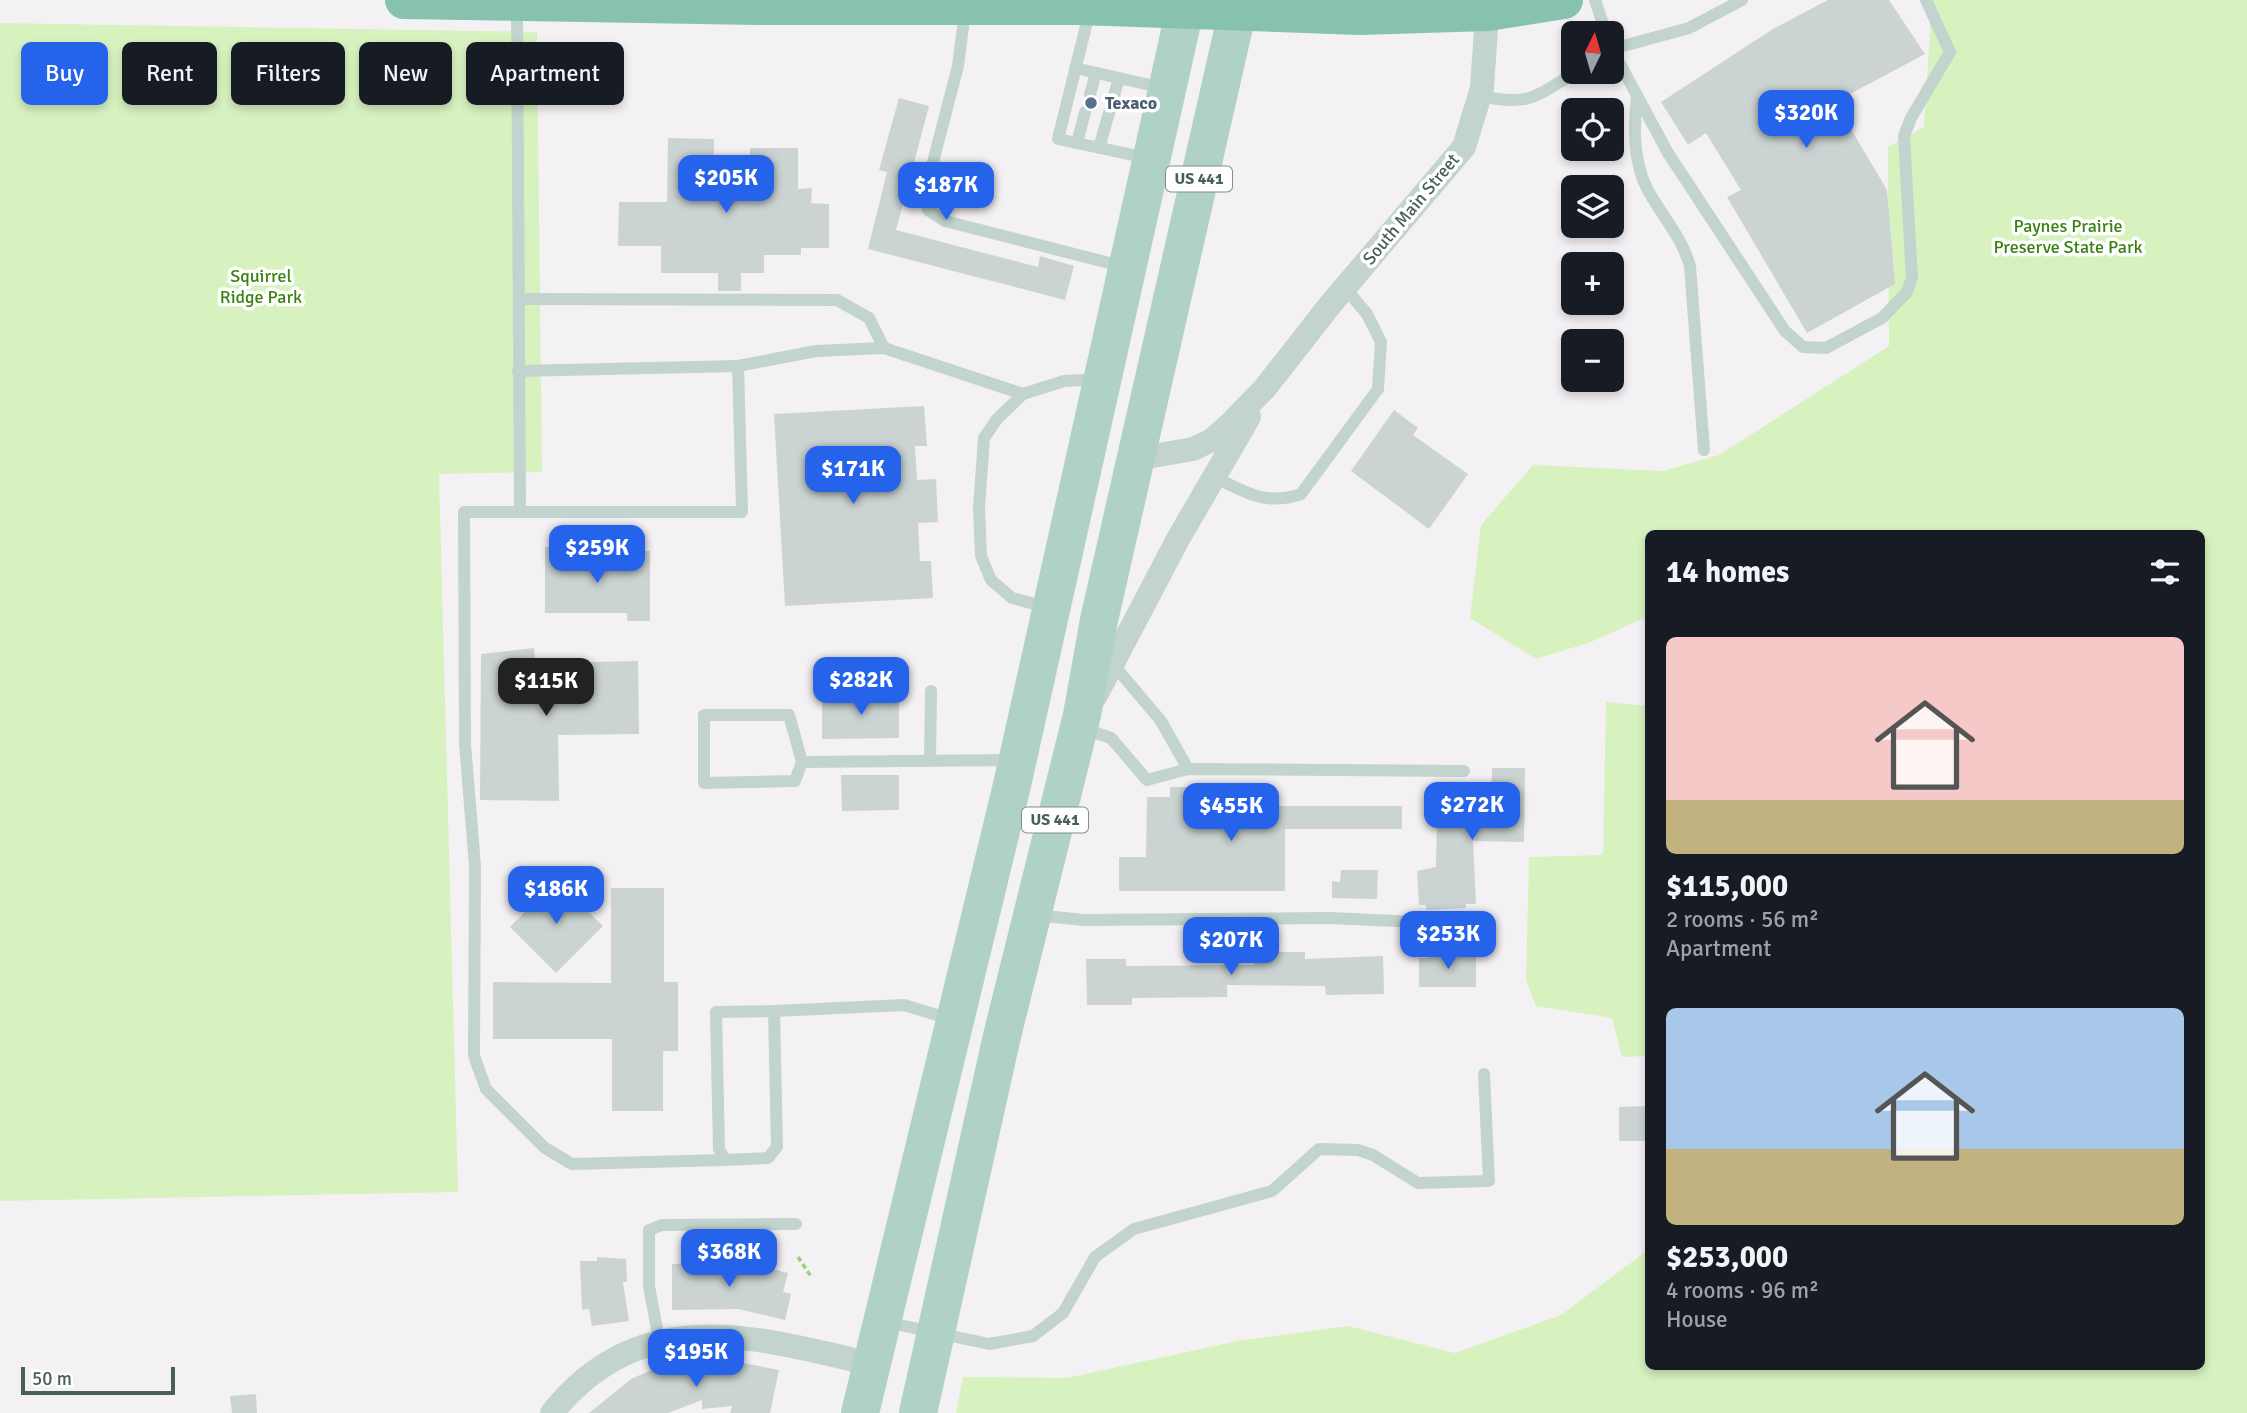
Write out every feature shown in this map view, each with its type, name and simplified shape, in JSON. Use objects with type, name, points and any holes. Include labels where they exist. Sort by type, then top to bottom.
[{"type":"highway","points":[[404,0],[758,6],[1186,5],[1238,6],[1360,16],[1564,0]]},
{"type":"main road","name":"US 441","points":[[860,1413],[957,1022],[1018,760],[1186,5]]},
{"type":"main road","name":"US 441","points":[[918,1413],[1002,1035],[1080,721],[1099,620],[1238,6]]},
{"type":"main road","points":[[1066,545],[1092,500],[1111,478],[1136,459]]},
{"type":"main road","points":[[1052,609],[1099,620]]},
{"type":"main road","points":[[957,1022],[1002,1035]]},
{"type":"main road","points":[[871,1364],[927,1377]]},
{"type":"street","name":"South Main Street","points":[[1136,459],[1193,449],[1212,440],[1265,388],[1464,147],[1479,96],[1488,6]]},
{"type":"street","name":"South Main Street","points":[[1080,721],[1098,693],[1265,388]]},
{"type":"street","points":[[552,1413],[589,1375],[631,1350],[659,1340],[694,1336],[777,1343],[871,1364]]},
{"type":"lane","points":[[1595,0],[1602,21]]},
{"type":"lane","points":[[1742,0],[1689,28],[1612,50],[1668,153],[1785,331],[1803,346],[1826,348],[1882,318],[1907,292],[1910,285],[1904,136],[1911,118],[1950,52],[1926,0]]},
{"type":"lane","points":[[517,1],[517,371],[520,512]]},
{"type":"lane","points":[[965,4],[958,66],[926,189],[928,210],[945,221],[1128,267]]},
{"type":"lane","points":[[1091,7],[1058,139],[1152,159]]},
{"type":"lane","points":[[1075,68],[1167,89]]},
{"type":"lane","points":[[1090,94],[1096,73]]},
{"type":"lane","points":[[1100,148],[1119,78]]},
{"type":"lane","points":[[1479,96],[1513,102],[1530,100],[1561,81]]},
{"type":"lane","points":[[1637,97],[1634,121],[1639,167],[1648,191],[1686,251],[1689,266],[1704,450]]},
{"type":"lane","points":[[1077,143],[1085,112]]},
{"type":"lane","points":[[1214,477],[1257,498],[1282,500],[1301,494],[1378,389],[1381,342],[1367,314],[1345,288]]},
{"type":"lane","points":[[519,299],[837,300],[869,318],[884,348]]},
{"type":"lane","points":[[517,371],[738,366],[816,351],[884,348],[1023,394]]},
{"type":"lane","points":[[738,366],[742,512],[464,513],[466,744],[475,866],[474,1056],[486,1089],[545,1147],[572,1164],[768,1158],[777,1147],[774,1011]]},
{"type":"lane","points":[[1052,609],[1012,598],[991,580],[981,556],[979,508],[984,438],[997,419],[1023,394],[1064,381],[1103,379]]},
{"type":"lane","points":[[1113,663],[1161,721],[1188,769]]},
{"type":"lane","points":[[930,760],[931,691]]},
{"type":"lane","points":[[704,715],[789,715],[802,762],[795,781],[704,783],[704,715]]},
{"type":"lane","points":[[1080,721],[1111,738],[1147,780],[1188,769],[1464,771]]},
{"type":"lane","points":[[802,762],[1018,760]]},
{"type":"lane","points":[[1031,915],[1084,920],[1331,918],[1484,925]]},
{"type":"lane","points":[[725,1160],[719,1149],[716,1012],[904,1005],[957,1022]]},
{"type":"lane","points":[[882,1321],[989,1344],[1033,1336],[1063,1313],[1095,1257],[1134,1229],[1272,1191],[1319,1149],[1358,1150],[1373,1155],[1418,1183],[1489,1181],[1484,1074]]},
{"type":"lane","points":[[659,1340],[649,1286],[649,1230],[662,1225],[796,1224]]},
{"type":"path","points":[[798,1257],[812,1278]]},
{"type":"green space","name":"Paynes Prairie Preserve State Park","points":[[1932,0],[2247,0],[2247,1413],[956,1413],[963,1377],[1067,1378],[1237,1341],[1348,1326],[1455,1353],[1561,1315],[1645,1252],[1645,1370],[2205,1370],[2205,530],[1645,530],[1645,620],[1591,642],[1536,659],[1470,618],[1481,525],[1533,465],[1663,471],[1719,455],[1889,346],[1888,147],[1924,127]]},
{"type":"green space","name":"Squirrel Ridge Park","points":[[0,23],[537,32],[537,42],[466,42],[466,105],[538,105],[542,472],[439,474],[458,1192],[0,1201]]},
{"type":"green space","points":[[1606,702],[1645,706],[1645,1056],[1622,1057],[1612,1018],[1536,1006],[1526,980],[1529,857],[1603,855]]},
{"type":"building","points":[[1828,0],[1889,0],[1925,54],[1835,102],[1887,190],[1895,284],[1807,333],[1727,197],[1741,190],[1706,133],[1688,145],[1661,102],[1773,29]]},
{"type":"building","points":[[899,98],[929,106],[896,230],[1038,267],[1040,256],[1074,266],[1065,300],[868,249],[887,172],[879,170]]},
{"type":"building","points":[[668,138],[714,139],[713,199],[749,199],[750,148],[798,148],[798,189],[812,188],[811,203],[829,204],[829,248],[801,248],[801,255],[764,255],[764,273],[741,273],[741,291],[718,291],[718,273],[661,273],[661,246],[618,246],[619,202],[667,202]]},
{"type":"building","points":[[924,406],[927,446],[915,446],[917,480],[936,479],[938,522],[918,523],[920,561],[931,561],[933,598],[785,606],[774,414]]},
{"type":"building","points":[[1394,410],[1418,428],[1413,435],[1468,474],[1429,529],[1351,471]]},
{"type":"building","points":[[545,547],[574,547],[574,559],[591,559],[591,567],[626,567],[626,551],[650,551],[650,621],[627,621],[627,613],[545,613]]},
{"type":"building","points":[[534,648],[535,663],[638,661],[639,734],[558,735],[559,801],[480,800],[481,654]]},
{"type":"building","points":[[861,690],[886,690],[886,696],[899,696],[899,738],[822,739],[822,698],[861,697]]},
{"type":"building","points":[[1492,768],[1525,768],[1524,842],[1473,841],[1476,904],[1466,904],[1466,908],[1426,910],[1426,905],[1419,905],[1417,871],[1436,867],[1437,809],[1491,810]]},
{"type":"building","points":[[841,775],[899,775],[899,810],[842,811]]},
{"type":"building","points":[[1170,787],[1194,787],[1194,806],[1402,806],[1402,829],[1285,829],[1285,891],[1119,891],[1119,857],[1146,857],[1147,797],[1170,797]]},
{"type":"building","points":[[1341,870],[1378,870],[1377,899],[1332,898],[1332,881],[1340,882]]},
{"type":"building","points":[[556,880],[603,926],[556,973],[510,927]]},
{"type":"building","points":[[611,888],[664,888],[664,982],[678,982],[678,1051],[663,1051],[663,1111],[612,1111],[612,1039],[493,1039],[493,982],[611,983]]},
{"type":"building","points":[[1254,952],[1305,952],[1305,959],[1383,956],[1384,994],[1326,995],[1325,986],[1227,985],[1227,997],[1132,998],[1132,1005],[1087,1005],[1086,959],[1126,959],[1126,966],[1254,965]]},
{"type":"building","points":[[1468,953],[1467,957],[1476,957],[1476,987],[1419,987],[1419,958],[1428,958],[1428,954]]},
{"type":"building","points":[[1645,1106],[1645,1141],[1619,1141],[1619,1107]]},
{"type":"building","points":[[597,1257],[626,1259],[627,1282],[623,1282],[629,1321],[592,1326],[589,1309],[582,1310],[580,1261],[597,1261]]},
{"type":"building","points":[[727,1262],[726,1272],[755,1273],[757,1265],[788,1273],[783,1292],[791,1294],[785,1320],[738,1309],[672,1310],[672,1264]]},
{"type":"building","points":[[728,1360],[779,1370],[770,1413],[730,1413],[732,1406],[702,1409],[702,1400],[668,1413],[589,1413],[631,1379],[663,1365]]},
{"type":"building","points":[[256,1394],[257,1413],[232,1413],[230,1396]]},
{"type":"place","name":"Texaco","points":[[1091,103]]}]
